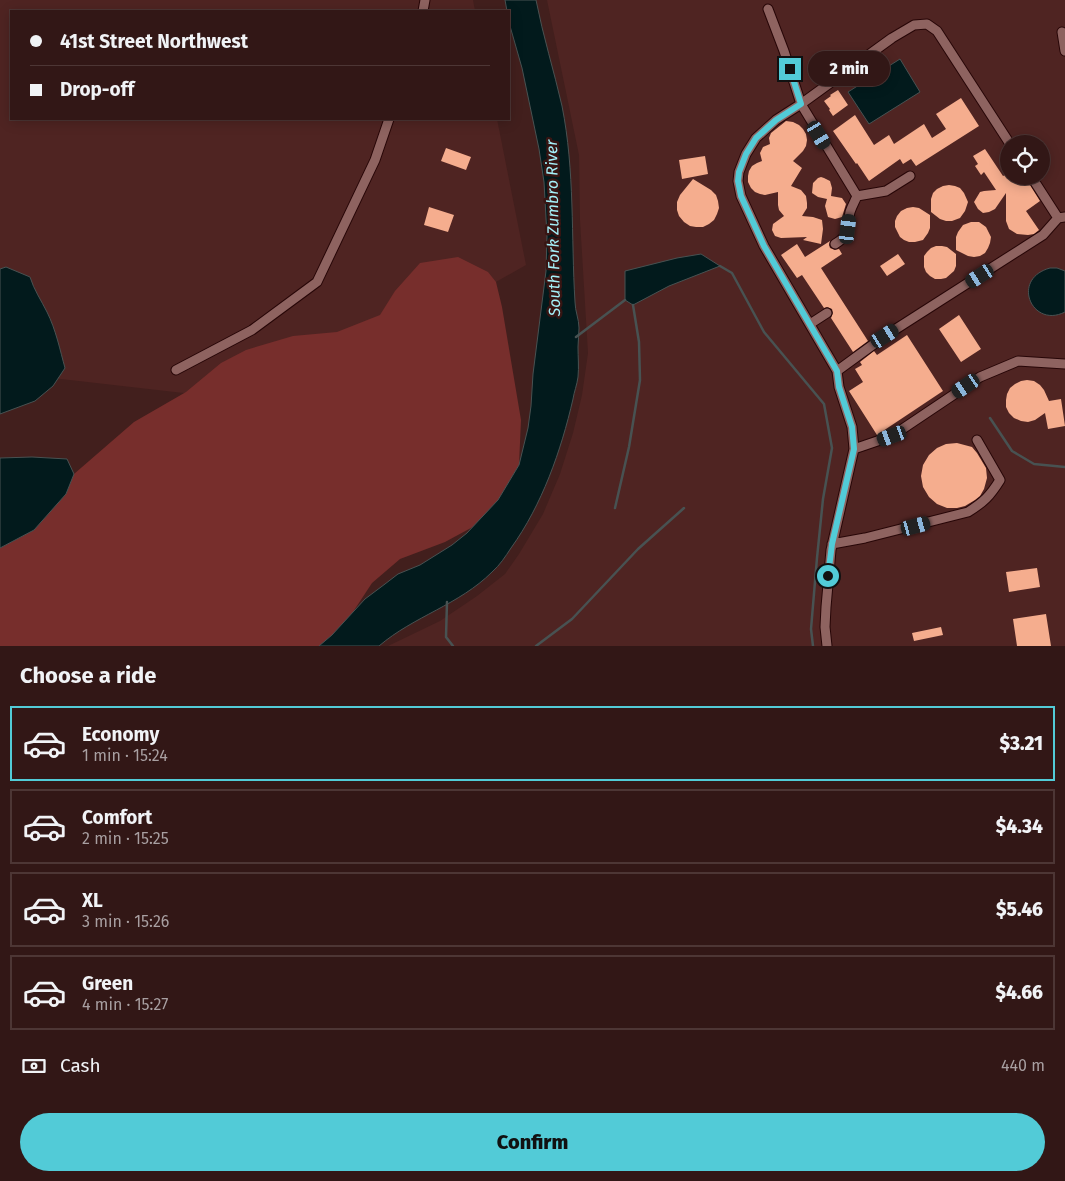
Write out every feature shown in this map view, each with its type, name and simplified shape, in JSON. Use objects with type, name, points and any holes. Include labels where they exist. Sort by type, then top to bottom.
[{"type":"lane","points":[[768,9],[801,104],[857,196]]},
{"type":"lane","points":[[827,646],[825,627],[832,544],[854,449],[852,427],[839,387],[837,371],[764,246],[741,196],[738,181],[739,172],[746,154],[756,138],[776,120],[892,38],[914,25],[927,24],[937,31],[1004,135]]},
{"type":"lane","points":[[1062,32],[1065,51]]},
{"type":"lane","points":[[176,370],[252,330],[317,282],[375,160],[389,120]]},
{"type":"lane","points":[[857,196],[886,191],[910,176]]},
{"type":"lane","points":[[837,371],[885,336],[1043,236],[1062,217],[1038,185]]},
{"type":"lane","points":[[835,244],[844,240],[848,229],[850,213],[857,196]]},
{"type":"lane","points":[[810,324],[827,313]]},
{"type":"lane","points":[[854,449],[892,436],[980,376],[1018,361],[1065,364]]},
{"type":"lane","points":[[832,544],[865,538],[968,512],[977,506],[990,495],[1000,480],[977,440]]},
{"type":"shaded area","points":[[0,0],[473,0],[475,10],[10,10],[10,120],[497,120],[526,265],[462,301],[236,399],[0,372]]},
{"type":"shaded area","points":[[547,0],[1065,0],[1065,646],[388,646],[440,621],[505,574],[543,514],[560,474],[573,433],[582,395],[588,353],[580,220],[579,155]]},
{"type":"shaded area","points":[[458,257],[488,272],[496,282],[521,420],[519,465],[493,516],[445,542],[400,559],[372,583],[351,615],[324,646],[0,646],[0,548],[34,530],[66,494],[74,474],[134,422],[186,392],[221,363],[246,350],[293,336],[337,332],[380,315],[395,291],[420,263]]},
{"type":"water","name":"South Fork Zumbro River","points":[[505,0],[536,0],[566,130],[571,179],[575,305],[579,328],[578,377],[563,438],[549,477],[532,514],[500,564],[479,583],[451,602],[407,626],[379,646],[319,646],[332,635],[365,599],[398,574],[420,565],[467,533],[498,500],[519,465],[531,406],[533,374],[546,271],[547,236],[544,182],[539,149],[522,68],[510,26],[510,10],[507,10]]},
{"type":"water","points":[[900,59],[920,92],[869,124],[848,92]]},
{"type":"water","points":[[701,254],[720,266],[669,286],[633,305],[625,300],[625,271]]},
{"type":"water","points":[[6,267],[30,277],[53,326],[65,368],[53,386],[35,401],[0,414],[0,269]]},
{"type":"water","points":[[1050,268],[1065,271],[1065,312],[1053,315],[1043,314],[1035,308],[1030,300],[1028,291],[1031,282],[1038,274]]},
{"type":"water","points":[[0,458],[67,459],[74,474],[66,494],[34,530],[0,548]]},
{"type":"building","points":[[838,90],[848,105],[833,116],[824,101]]},
{"type":"building","points":[[961,98],[979,126],[916,166],[911,159],[903,164],[900,159],[869,181],[833,131],[855,115],[874,145],[889,135],[894,144],[924,124],[932,138],[946,129],[936,114]]},
{"type":"building","points":[[786,121],[799,125],[806,134],[806,146],[793,161],[802,168],[791,186],[801,190],[806,196],[807,208],[802,216],[822,220],[821,244],[803,240],[807,237],[781,238],[775,236],[772,230],[773,224],[784,216],[779,210],[778,192],[765,195],[760,194],[751,188],[748,182],[749,171],[752,166],[762,161],[760,153],[763,147],[770,144],[769,138],[771,133]]},
{"type":"building","points":[[446,148],[471,157],[466,170],[441,161]]},
{"type":"building","points":[[985,149],[1000,172],[1000,185],[1030,185],[1040,201],[1026,211],[1039,230],[1034,234],[1028,235],[1017,234],[1009,229],[1006,221],[1006,193],[995,209],[983,213],[978,209],[974,202],[980,192],[996,190],[984,172],[981,175],[975,166],[978,164],[973,156]]},
{"type":"building","points":[[705,156],[708,174],[682,179],[679,160]]},
{"type":"building","points":[[821,177],[830,181],[832,188],[831,196],[842,198],[846,204],[842,217],[835,219],[828,217],[825,206],[827,199],[812,193],[813,183]]},
{"type":"building","points":[[693,179],[711,190],[716,195],[718,201],[719,208],[714,220],[703,227],[690,226],[679,216],[677,210],[677,202],[680,195]]},
{"type":"building","points":[[949,185],[960,188],[968,202],[960,218],[946,221],[931,212],[931,199],[937,189]]},
{"type":"building","points":[[429,207],[454,215],[448,232],[424,225]]},
{"type":"building","points":[[913,207],[919,208],[930,215],[930,228],[923,240],[909,242],[900,237],[895,227],[895,221],[901,211]]},
{"type":"building","points":[[979,222],[986,227],[991,237],[988,248],[980,256],[968,256],[956,250],[958,232],[963,225]]},
{"type":"building","points":[[830,241],[830,248],[839,249],[842,254],[821,268],[868,341],[853,352],[831,318],[832,309],[824,308],[802,275],[797,278],[781,255],[797,244],[805,257]]},
{"type":"building","points":[[936,246],[947,247],[956,254],[954,271],[946,278],[935,279],[926,272],[924,267],[924,256],[931,248]]},
{"type":"building","points":[[898,254],[905,264],[887,276],[880,266]]},
{"type":"building","points":[[959,315],[981,349],[961,362],[939,329]]},
{"type":"building","points":[[907,335],[943,391],[877,435],[849,391],[863,382],[855,369],[862,365],[860,362],[874,351],[877,355]]},
{"type":"building","points":[[1021,381],[1034,381],[1040,385],[1049,401],[1061,399],[1065,426],[1048,429],[1045,413],[1035,420],[1028,422],[1014,418],[1009,413],[1006,407],[1006,400],[1010,388]]},
{"type":"building","points":[[957,443],[972,447],[986,468],[987,478],[984,489],[975,500],[965,506],[947,508],[937,504],[929,497],[923,487],[921,476],[923,465],[929,455],[937,448],[946,444]]},
{"type":"building","points":[[1037,568],[1040,587],[1009,592],[1006,572]]},
{"type":"building","points":[[1046,614],[1051,646],[1017,646],[1013,619]]},
{"type":"building","points":[[941,627],[943,635],[914,641],[912,633]]},
{"type":"waterway","points":[[720,266],[732,273],[764,332],[824,404],[832,448],[823,499],[817,558],[811,629],[813,646]]},
{"type":"waterway","points":[[576,337],[625,300]]},
{"type":"waterway","points":[[615,508],[629,447],[640,380],[639,342],[633,305]]},
{"type":"waterway","points":[[990,418],[1012,451],[1034,464],[1065,467]]},
{"type":"waterway","points":[[536,646],[572,619],[638,549],[684,508]]},
{"type":"waterway","points":[[447,602],[446,637],[453,646]]},
{"type":"route","points":[[790,69],[801,104],[776,120],[756,138],[746,154],[739,172],[738,181],[741,196],[764,246],[837,371],[839,387],[852,427],[854,449],[832,544],[828,576]]}]
